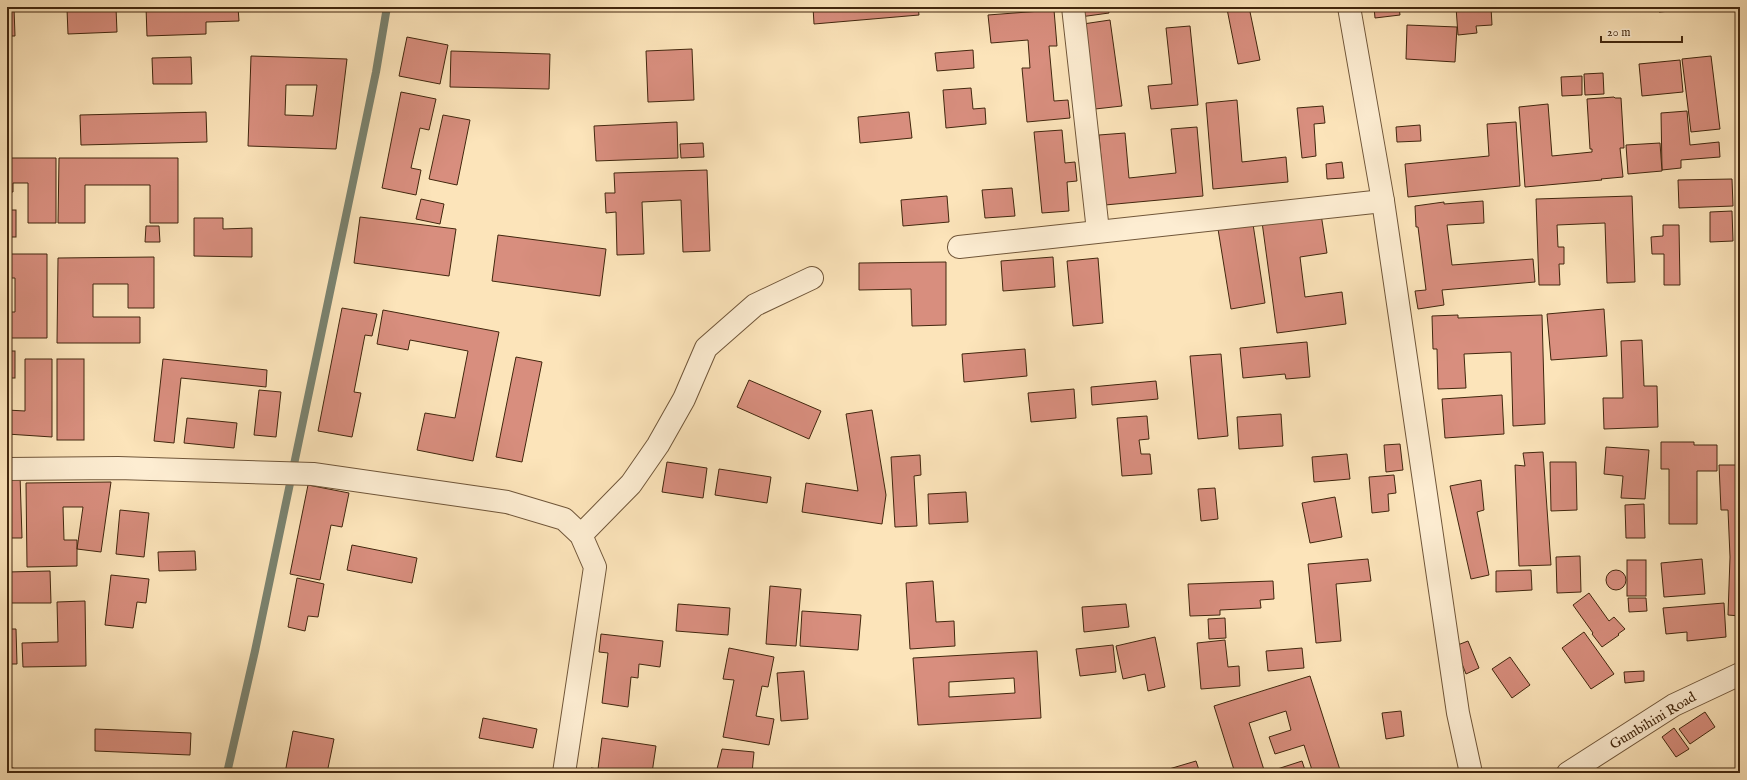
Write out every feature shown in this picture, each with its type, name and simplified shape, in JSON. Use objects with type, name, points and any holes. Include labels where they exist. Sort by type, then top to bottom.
[{"type":"street","points":[[1072,7],[1098,231]]},
{"type":"street","points":[[1349,7],[1384,201],[1458,713],[1472,773]]},
{"type":"street","points":[[959,247],[1384,201]]},
{"type":"street","points":[[581,535],[631,484],[658,445],[684,399],[706,348],[755,305],[812,278]]},
{"type":"street","points":[[7,469],[118,468],[313,474],[507,502],[564,519],[581,535],[595,567],[564,773]]},
{"type":"street","name":"Gumbihini Road","points":[[1568,773],[1674,705],[1740,674]]},
{"type":"building","points":[[146,7],[179,7],[179,10],[202,10],[202,7],[238,7],[239,21],[206,22],[206,34],[147,36]]},
{"type":"building","points":[[256,7],[283,7],[283,10],[256,10]]},
{"type":"building","points":[[758,7],[792,7],[792,8],[758,10]]},
{"type":"building","points":[[813,7],[918,7],[919,15],[814,24]]},
{"type":"building","points":[[964,7],[993,7],[965,10]]},
{"type":"building","points":[[1079,7],[1108,7],[1109,13],[1080,17]]},
{"type":"building","points":[[1249,7],[1260,60],[1238,64],[1227,9]]},
{"type":"building","points":[[1374,7],[1399,7],[1400,15],[1375,18]]},
{"type":"building","points":[[1456,7],[1491,7],[1492,25],[1476,26],[1477,33],[1458,35]]},
{"type":"building","points":[[1658,7],[1693,7],[1693,9],[1659,12]]},
{"type":"building","points":[[7,8],[14,8],[15,36],[7,36]]},
{"type":"building","points":[[116,8],[117,32],[68,34],[67,9]]},
{"type":"building","points":[[1054,10],[1057,46],[1049,46],[1054,101],[1068,100],[1070,118],[1027,122],[1022,68],[1030,68],[1028,40],[991,43],[988,15]]},
{"type":"building","points":[[1110,20],[1122,106],[1095,109],[1083,24]]},
{"type":"building","points":[[1407,25],[1457,27],[1455,62],[1406,59]]},
{"type":"building","points":[[1190,26],[1198,105],[1151,109],[1148,86],[1172,84],[1166,28]]},
{"type":"building","points":[[407,37],[448,45],[440,84],[399,76]]},
{"type":"building","points":[[692,49],[694,100],[648,102],[646,51]]},
{"type":"building","points":[[973,50],[974,68],[937,71],[935,53]]},
{"type":"building","points":[[451,51],[550,54],[549,89],[450,87]]},
{"type":"building","points":[[251,56],[347,59],[336,149],[248,146]],"holes":[[[286,85],[317,85],[313,116],[285,115]]]},
{"type":"building","points":[[1711,56],[1720,129],[1691,132],[1682,59]]},
{"type":"building","points":[[191,57],[192,84],[153,84],[152,58]]},
{"type":"building","points":[[1680,60],[1683,92],[1642,96],[1639,64]]},
{"type":"building","points":[[1603,73],[1604,94],[1585,95],[1584,74]]},
{"type":"building","points":[[1582,76],[1582,95],[1562,96],[1561,77]]},
{"type":"building","points":[[971,88],[973,109],[985,108],[986,124],[946,128],[943,90]]},
{"type":"building","points":[[401,92],[436,99],[429,130],[420,128],[411,168],[421,170],[416,195],[382,188]]},
{"type":"building","points":[[1614,97],[1621,98],[1624,148],[1620,148],[1623,177],[1525,187],[1519,107],[1548,104],[1552,156],[1592,152],[1592,149],[1590,149],[1587,99]]},
{"type":"building","points":[[1237,100],[1242,162],[1286,157],[1288,182],[1213,189],[1206,103]]},
{"type":"building","points":[[1323,106],[1325,123],[1314,124],[1316,156],[1302,158],[1297,108]]},
{"type":"building","points":[[1687,111],[1690,145],[1719,142],[1720,157],[1681,160],[1681,168],[1662,170],[1661,113]]},
{"type":"building","points":[[206,112],[207,142],[81,145],[80,115]]},
{"type":"building","points":[[909,112],[912,138],[860,143],[858,117]]},
{"type":"building","points":[[443,115],[470,120],[457,185],[429,179]]},
{"type":"building","points":[[677,122],[678,158],[596,161],[594,126]]},
{"type":"building","points":[[1516,122],[1520,186],[1408,197],[1405,164],[1489,156],[1487,124]]},
{"type":"building","points":[[1420,125],[1421,141],[1397,142],[1396,127]]},
{"type":"building","points":[[1197,127],[1203,196],[1105,205],[1099,135],[1125,133],[1129,178],[1176,173],[1171,129]]},
{"type":"building","points":[[1062,130],[1065,163],[1075,162],[1077,181],[1067,182],[1069,211],[1042,213],[1034,132]]},
{"type":"building","points":[[703,143],[704,157],[681,158],[680,144]]},
{"type":"building","points":[[1660,143],[1662,171],[1628,174],[1626,145]]},
{"type":"building","points":[[7,158],[56,158],[56,223],[28,223],[28,183],[13,183],[13,192],[7,192]]},
{"type":"building","points":[[59,158],[178,158],[178,223],[150,223],[150,185],[85,185],[85,223],[58,223]]},
{"type":"building","points":[[1342,162],[1344,178],[1327,179],[1326,164]]},
{"type":"building","points":[[707,170],[710,251],[683,252],[681,200],[642,202],[644,254],[617,255],[616,212],[606,213],[605,193],[615,193],[614,173]]},
{"type":"building","points":[[1732,179],[1733,206],[1679,208],[1678,180]]},
{"type":"building","points":[[1012,188],[1015,216],[985,218],[982,190]]},
{"type":"building","points":[[947,196],[949,222],[903,226],[901,200]]},
{"type":"building","points":[[1632,196],[1635,282],[1607,283],[1605,223],[1557,225],[1558,247],[1564,247],[1564,264],[1559,264],[1560,285],[1539,285],[1536,199]]},
{"type":"building","points":[[421,199],[444,204],[440,224],[416,219]]},
{"type":"building","points":[[1483,201],[1484,223],[1447,225],[1452,265],[1533,259],[1535,282],[1442,290],[1444,305],[1418,309],[1415,291],[1426,290],[1418,227],[1416,227],[1415,206],[1444,202],[1444,204]]},
{"type":"building","points":[[7,210],[16,210],[16,237],[7,237]]},
{"type":"building","points":[[1732,211],[1733,241],[1710,242],[1710,212]]},
{"type":"building","points":[[1321,214],[1327,253],[1300,257],[1305,297],[1342,292],[1346,324],[1277,333],[1262,222]]},
{"type":"building","points":[[360,217],[456,229],[449,276],[354,263]]},
{"type":"building","points":[[194,218],[223,218],[223,229],[252,228],[252,257],[194,256]]},
{"type":"building","points":[[1253,224],[1265,303],[1231,309],[1218,229]]},
{"type":"building","points":[[1663,225],[1679,225],[1680,285],[1664,285],[1664,254],[1652,254],[1651,237],[1663,236]]},
{"type":"building","points":[[146,226],[159,226],[160,242],[145,242]]},
{"type":"building","points":[[498,235],[606,249],[600,296],[492,281]]},
{"type":"building","points":[[7,254],[47,254],[47,338],[7,338],[7,312],[15,312],[15,278],[7,278]]},
{"type":"building","points":[[154,257],[154,308],[128,308],[128,284],[93,284],[93,317],[140,317],[140,343],[57,343],[58,258]]},
{"type":"building","points":[[1053,257],[1055,287],[1003,291],[1001,261]]},
{"type":"building","points":[[1098,258],[1103,323],[1073,326],[1067,261]]},
{"type":"building","points":[[946,262],[946,325],[912,326],[911,289],[859,290],[859,263]]},
{"type":"building","points":[[342,308],[377,314],[372,336],[365,335],[354,392],[361,393],[352,437],[318,431]]},
{"type":"building","points":[[1604,309],[1607,356],[1551,360],[1547,314]]},
{"type":"building","points":[[383,310],[499,332],[473,461],[417,450],[425,413],[455,418],[468,351],[410,340],[408,350],[377,344]]},
{"type":"building","points":[[1458,315],[1458,318],[1542,315],[1545,424],[1513,426],[1511,352],[1464,354],[1466,388],[1438,389],[1437,349],[1433,349],[1432,316]]},
{"type":"building","points":[[1642,340],[1644,386],[1657,386],[1658,427],[1604,429],[1603,398],[1623,398],[1621,341]]},
{"type":"building","points":[[1307,342],[1310,377],[1286,379],[1285,374],[1243,378],[1240,348]]},
{"type":"building","points":[[1025,349],[1027,376],[964,382],[962,354]]},
{"type":"building","points":[[7,351],[15,351],[15,378],[7,378]]},
{"type":"building","points":[[1221,354],[1228,436],[1198,439],[1190,356]]},
{"type":"building","points":[[516,357],[542,362],[522,462],[496,457]]},
{"type":"building","points":[[25,359],[52,359],[52,437],[7,434],[7,410],[25,411]]},
{"type":"building","points":[[57,359],[84,359],[84,440],[57,440]]},
{"type":"building","points":[[163,359],[267,370],[266,387],[181,378],[174,443],[154,441]]},
{"type":"building","points":[[749,380],[821,411],[809,439],[737,407]]},
{"type":"building","points":[[1156,381],[1158,399],[1092,405],[1091,387]]},
{"type":"building","points":[[1074,389],[1076,418],[1031,422],[1028,393]]},
{"type":"building","points":[[259,390],[281,392],[276,437],[254,435]]},
{"type":"building","points":[[1502,395],[1504,434],[1445,438],[1442,399]]},
{"type":"building","points":[[872,410],[886,495],[882,524],[802,512],[806,483],[858,491],[846,414]]},
{"type":"building","points":[[1281,414],[1283,446],[1239,449],[1237,417]]},
{"type":"building","points":[[1147,416],[1149,439],[1139,440],[1141,454],[1150,454],[1152,474],[1122,476],[1117,418]]},
{"type":"building","points":[[187,418],[237,423],[234,448],[184,443]]},
{"type":"building","points":[[1661,442],[1694,442],[1694,445],[1717,445],[1717,471],[1697,471],[1697,524],[1669,524],[1669,469],[1661,469]]},
{"type":"building","points":[[1400,444],[1403,470],[1386,472],[1384,445]]},
{"type":"building","points":[[1606,447],[1649,450],[1645,499],[1621,498],[1623,476],[1604,474]]},
{"type":"building","points":[[1543,452],[1551,565],[1519,566],[1515,465],[1525,466],[1523,453]]},
{"type":"building","points":[[1347,454],[1350,479],[1314,482],[1312,457]]},
{"type":"building","points":[[920,455],[921,475],[914,476],[917,526],[895,527],[891,457]]},
{"type":"building","points":[[667,462],[707,468],[703,498],[662,492]]},
{"type":"building","points":[[1550,462],[1576,462],[1577,510],[1551,511]]},
{"type":"building","points":[[1719,465],[1740,465],[1740,616],[1728,615],[1730,557],[1728,510],[1721,510]]},
{"type":"building","points":[[719,469],[771,477],[767,503],[715,495]]},
{"type":"building","points":[[20,475],[22,538],[7,538],[7,476]]},
{"type":"building","points":[[1394,475],[1396,493],[1388,494],[1389,511],[1372,513],[1369,477]]},
{"type":"building","points":[[1481,480],[1484,510],[1477,512],[1489,575],[1471,579],[1450,486]]},
{"type":"building","points":[[111,482],[101,552],[77,549],[77,566],[27,567],[26,483]],"holes":[[[63,507],[83,507],[77,549],[77,540],[64,540]]]},
{"type":"building","points":[[308,485],[349,493],[342,527],[331,525],[320,580],[290,574]]},
{"type":"building","points":[[1215,488],[1218,519],[1201,521],[1198,489]]},
{"type":"building","points":[[966,492],[968,522],[929,524],[928,494]]},
{"type":"building","points":[[1335,497],[1342,537],[1310,543],[1302,503]]},
{"type":"building","points":[[1644,504],[1645,538],[1626,538],[1625,505]]},
{"type":"building","points":[[120,510],[149,513],[144,557],[116,554]]},
{"type":"building","points":[[352,545],[417,558],[412,583],[347,570]]},
{"type":"building","points":[[195,551],[196,570],[159,571],[158,552]]},
{"type":"building","points":[[1580,556],[1581,592],[1557,593],[1556,557]]},
{"type":"building","points":[[1368,559],[1371,581],[1336,584],[1341,641],[1316,643],[1308,564]]},
{"type":"building","points":[[1702,559],[1705,594],[1664,597],[1661,563]]},
{"type":"building","points":[[1627,560],[1646,560],[1646,596],[1627,596]]},
{"type":"building","points":[[1531,570],[1532,590],[1496,592],[1496,571]]},
{"type":"building","points":[[1612,570],[1620,570],[1626,576],[1626,584],[1620,590],[1612,590],[1606,584],[1606,576]]},
{"type":"building","points":[[50,571],[51,603],[7,603],[7,572]]},
{"type":"building","points":[[111,575],[149,579],[146,603],[137,602],[133,628],[105,625]]},
{"type":"building","points":[[297,578],[324,584],[318,617],[308,616],[305,631],[288,627]]},
{"type":"building","points":[[933,581],[936,622],[954,621],[955,646],[910,649],[906,583]]},
{"type":"building","points":[[1273,581],[1274,599],[1260,600],[1261,608],[1220,610],[1220,615],[1190,616],[1188,584]]},
{"type":"building","points":[[770,586],[801,589],[796,646],[766,644]]},
{"type":"building","points":[[1589,593],[1609,621],[1614,617],[1625,629],[1602,647],[1573,605]]},
{"type":"building","points":[[1628,598],[1646,598],[1647,611],[1629,612]]},
{"type":"building","points":[[85,601],[86,666],[23,667],[22,643],[58,642],[57,602]]},
{"type":"building","points":[[1724,603],[1726,637],[1687,641],[1687,632],[1666,634],[1663,608]]},
{"type":"building","points":[[678,604],[730,608],[728,635],[676,631]]},
{"type":"building","points":[[1126,604],[1129,627],[1084,632],[1082,607]]},
{"type":"building","points":[[802,611],[861,615],[858,650],[800,646]]},
{"type":"building","points":[[1225,618],[1226,638],[1209,639],[1208,619]]},
{"type":"building","points":[[7,629],[16,629],[17,664],[7,664]]},
{"type":"building","points":[[1584,632],[1614,674],[1591,689],[1562,648]]},
{"type":"building","points":[[601,634],[663,641],[660,667],[639,664],[638,678],[631,677],[628,707],[602,703],[608,653],[599,652]]},
{"type":"building","points":[[1155,637],[1165,687],[1148,691],[1145,674],[1123,679],[1116,646]]},
{"type":"building","points":[[1225,640],[1228,667],[1239,666],[1240,686],[1201,689],[1197,643]]},
{"type":"building","points":[[1468,641],[1479,668],[1466,674],[1455,646]]},
{"type":"building","points":[[1113,645],[1116,672],[1080,676],[1076,649]]},
{"type":"building","points":[[729,648],[774,657],[768,687],[762,686],[756,716],[774,719],[769,745],[723,737],[734,680],[723,679]]},
{"type":"building","points":[[1302,648],[1304,668],[1268,671],[1266,651]]},
{"type":"building","points":[[1037,651],[1041,718],[918,725],[913,658]],"holes":[[[1014,678],[1015,693],[949,697],[949,682]]]},
{"type":"building","points":[[1510,657],[1530,685],[1512,698],[1492,669]]},
{"type":"building","points":[[804,671],[808,719],[781,721],[777,673]]},
{"type":"building","points":[[1644,671],[1644,681],[1625,683],[1624,672]]},
{"type":"building","points":[[1310,676],[1341,773],[1313,773],[1304,745],[1275,754],[1269,737],[1291,730],[1286,711],[1249,723],[1265,773],[1235,773],[1214,706]]},
{"type":"building","points":[[1401,711],[1404,736],[1386,739],[1382,713]]},
{"type":"building","points":[[1705,712],[1715,727],[1690,744],[1679,729]]},
{"type":"building","points":[[483,718],[537,729],[533,748],[479,738]]},
{"type":"building","points":[[1674,728],[1689,749],[1676,757],[1662,737]]},
{"type":"building","points":[[95,729],[191,733],[190,755],[95,751]]},
{"type":"building","points":[[293,731],[334,739],[327,773],[285,773]]},
{"type":"building","points":[[602,738],[656,746],[652,773],[590,773],[591,768],[598,769]]},
{"type":"building","points":[[722,749],[754,752],[752,773],[716,773]]},
{"type":"building","points":[[1196,761],[1200,773],[1170,773],[1169,769]]},
{"type":"building","points":[[1302,761],[1306,773],[1265,773]]},
{"type":"building","points":[[7,768],[13,768],[13,773],[7,773]]},
{"type":"building","points":[[72,769],[93,773],[71,773]]},
{"type":"waterway","points":[[227,773],[255,651],[376,72],[387,7]]}]
